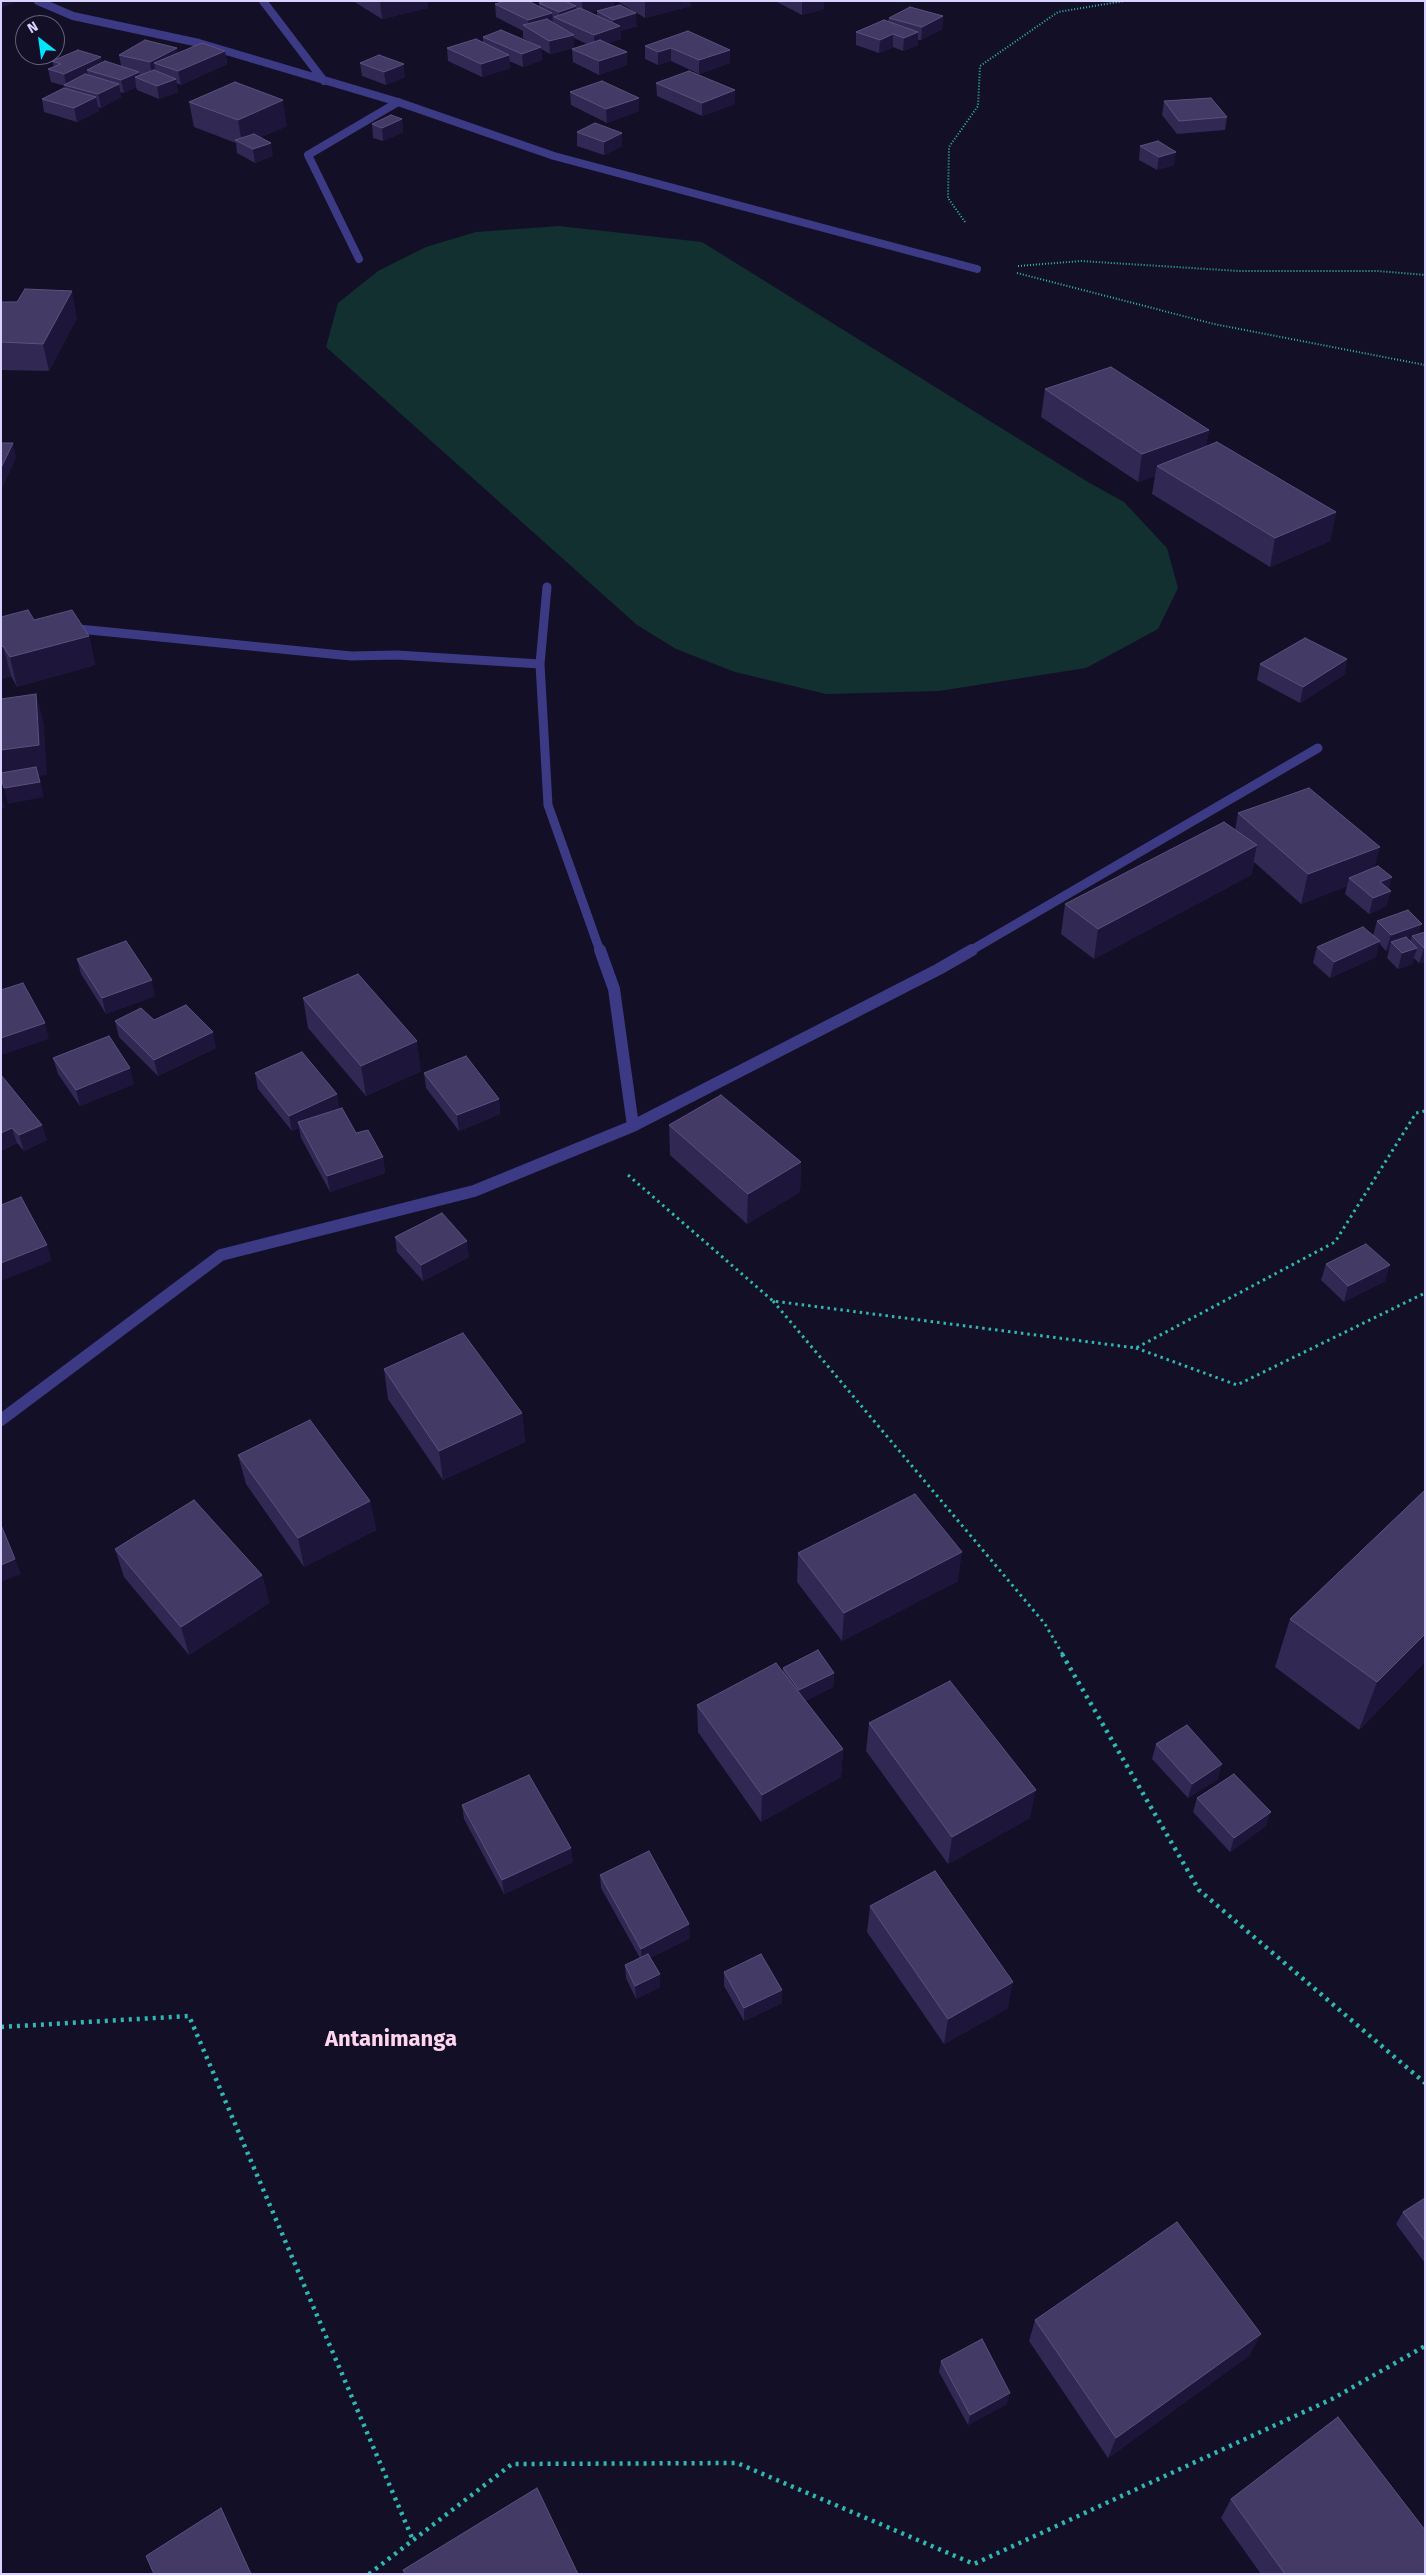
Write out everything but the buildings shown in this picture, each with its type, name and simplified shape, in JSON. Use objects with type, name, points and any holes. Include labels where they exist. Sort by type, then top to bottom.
[{"type":"street","points":[[38,1],[73,16],[199,43],[398,102],[554,156],[977,269]]},
{"type":"street","points":[[263,1],[324,80]]},
{"type":"street","points":[[359,259],[308,155],[398,102]]},
{"type":"street","points":[[547,588],[540,664],[548,805],[614,989],[633,1126]]},
{"type":"street","points":[[58,627],[115,631],[350,656],[397,655],[540,664]]},
{"type":"street","points":[[1,1420],[221,1255],[474,1192],[633,1126],[939,969],[1318,748]]},
{"type":"path","points":[[977,269],[982,246],[948,198],[948,190],[949,147],[978,106],[980,66],[1058,12],[1124,1]]},
{"type":"path","points":[[977,269],[1081,261],[1239,271],[1377,271],[1425,275]]},
{"type":"path","points":[[977,269],[1013,272],[1214,324],[1425,364]]},
{"type":"path","points":[[1136,1348],[1334,1242],[1416,1113],[1425,1111]]},
{"type":"path","points":[[592,1143],[773,1301],[1046,1624],[1199,1890],[1425,2083]]},
{"type":"path","points":[[773,1301],[1136,1348],[1237,1385],[1425,1293]]},
{"type":"path","points":[[1,2027],[189,2016],[413,2540]]},
{"type":"path","points":[[369,2574],[512,2464],[737,2463],[974,2564],[1332,2399],[1425,2346]]},
{"type":"green space","points":[[559,226],[702,242],[1088,482],[1124,502],[1167,548],[1178,588],[1158,629],[1086,668],[939,691],[826,694],[735,672],[676,649],[637,625],[326,347],[338,303],[378,271],[426,247],[476,232]]},
{"type":"district","name":"Antanimanga","points":[[391,2040]]}]
